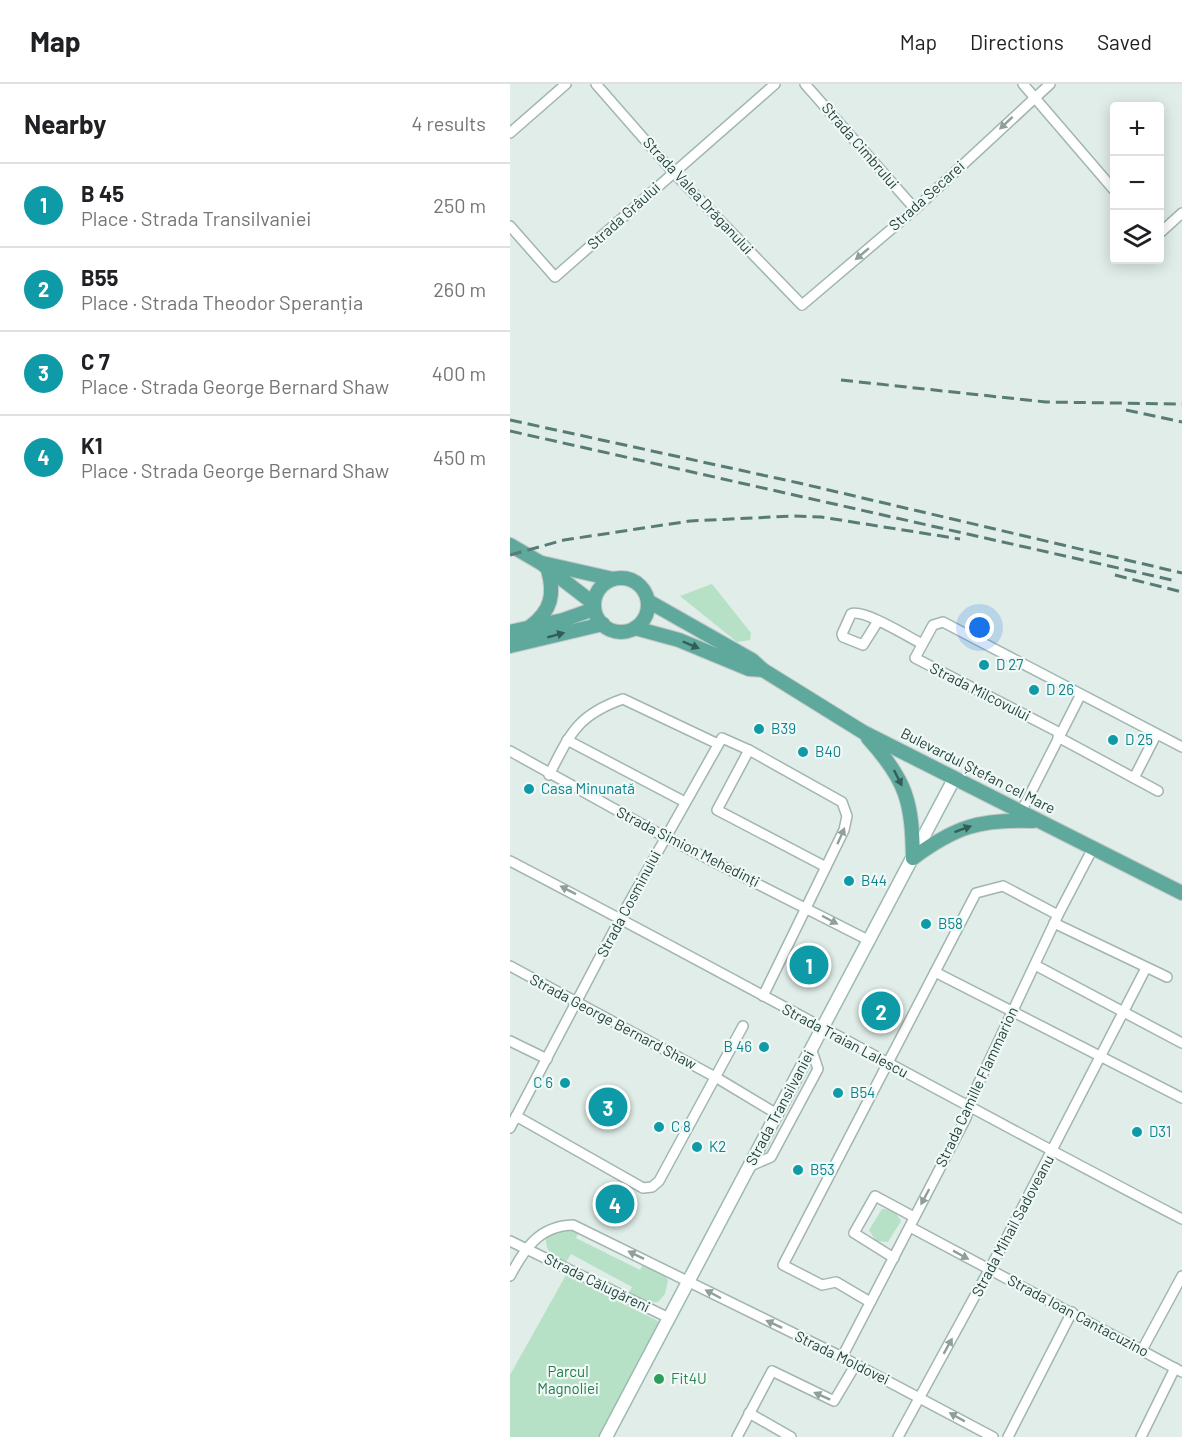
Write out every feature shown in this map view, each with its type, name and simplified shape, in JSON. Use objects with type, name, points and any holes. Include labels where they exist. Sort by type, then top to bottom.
[{"type":"main road","points":[[510,545],[544,567],[594,606],[603,624],[619,632],[635,628],[646,615],[648,601],[644,590],[630,579],[613,579],[544,567]]},
{"type":"main road","points":[[528,628],[544,614],[551,601],[552,586],[544,567]]},
{"type":"main road","points":[[510,632],[581,615],[594,606],[602,585],[613,579]]},
{"type":"main road","name":"Bulevardul Ștefan cel Mare","points":[[648,601],[752,660],[763,670],[863,732],[1182,893]]},
{"type":"main road","points":[[510,646],[603,624]]},
{"type":"main road","name":"Bulevardul Ștefan cel Mare","points":[[635,628],[679,640],[749,669],[763,670]]},
{"type":"main road","points":[[863,732],[893,768],[907,797],[912,818],[913,858]]},
{"type":"main road","name":"Strada Transilvaniei","points":[[606,1437],[954,779]]},
{"type":"main road","points":[[913,858],[940,838],[968,826],[1010,820],[1039,821]]},
{"type":"street","points":[[510,133],[566,84]]},
{"type":"street","name":"Strada Valea Drăganului","points":[[596,84],[673,172],[802,305]]},
{"type":"street","name":"Strada Grâului","points":[[510,226],[555,277],[775,84]]},
{"type":"street","name":"Strada Cimbrului","points":[[805,84],[915,209]]},
{"type":"street","points":[[1023,84],[1110,185]]},
{"type":"street","name":"Strada Secarei","points":[[802,305],[915,209],[1050,84]]},
{"type":"street","points":[[1164,229],[1182,213]]},
{"type":"street","name":"Strada Milcovului","points":[[878,621],[922,644]]},
{"type":"street","name":"Strada Milcovului","points":[[1158,791],[915,658],[922,644],[933,625],[942,622],[1080,696],[1182,747]]},
{"type":"street","points":[[1021,812],[1080,696]]},
{"type":"street","points":[[549,775],[567,740],[583,719],[602,706],[623,699],[718,744],[722,738],[749,750],[842,802],[847,816],[844,830],[763,996]]},
{"type":"street","points":[[1134,778],[1156,735]]},
{"type":"street","points":[[567,740],[685,801]]},
{"type":"street","name":"Strada Cosminului","points":[[547,1059],[621,917],[718,744]]},
{"type":"street","points":[[749,750],[717,810],[826,867]]},
{"type":"street","name":"Strada Simion Mehedinți","points":[[510,751],[549,775],[665,837],[868,940]]},
{"type":"street","name":"Strada Camille Flammarion","points":[[842,1357],[910,1227],[969,1107],[1056,919],[1093,848]]},
{"type":"street","name":"Strada Traian Lalescu","points":[[510,861],[621,917],[886,1064],[1182,1219]]},
{"type":"street","points":[[870,1302],[836,1282],[822,1285],[783,1265],[976,893],[1004,886],[1056,919],[1167,977]]},
{"type":"street","points":[[1035,965],[1182,1043]]},
{"type":"street","name":"Strada George Bernard Shaw","points":[[510,966],[717,1078],[777,1114]]},
{"type":"street","name":"Strada Mihail Sadoveanu","points":[[898,1437],[1052,1152],[1146,968]]},
{"type":"street","points":[[935,972],[1182,1098]]},
{"type":"street","points":[[516,1116],[643,1188],[652,1187],[659,1181],[717,1078],[742,1026]]},
{"type":"street","points":[[510,1041],[547,1059],[510,1128]]},
{"type":"street","points":[[748,1167],[771,1157],[818,1069],[811,1048]]},
{"type":"street","points":[[894,1258],[854,1233],[875,1196],[914,1217]]},
{"type":"street","name":"Strada Călugăreni","points":[[525,1248],[541,1233],[563,1225],[573,1225],[688,1281]]},
{"type":"street","name":"Strada Ioan Cantacuzino","points":[[910,1227],[1179,1370]]},
{"type":"street","name":"Strada Călugăreni","points":[[510,1241],[669,1318]]},
{"type":"street","points":[[510,1276],[525,1248]]},
{"type":"street","points":[[1142,1350],[1182,1276]]},
{"type":"street","name":"Strada Moldovei","points":[[688,1281],[856,1364],[993,1437]]},
{"type":"street","points":[[1008,1437],[1072,1312]]},
{"type":"street","points":[[737,1437],[772,1371],[834,1401],[856,1364]]},
{"type":"street","points":[[1141,1437],[1179,1370]]},
{"type":"street","points":[[749,1413],[791,1437]]},
{"type":"green space","points":[[712,584],[751,633],[750,640],[737,642],[680,596]]},
{"type":"green space","points":[[882,1209],[894,1210],[901,1221],[888,1242],[876,1241],[869,1230]]},
{"type":"green space","points":[[567,1228],[580,1230],[576,1238],[640,1270],[644,1263],[662,1272],[668,1280],[665,1294],[658,1302],[645,1303],[627,1296],[632,1287],[571,1254],[566,1262],[555,1256],[547,1247],[546,1238]]},
{"type":"green space","name":"Parcul Magnoliei","points":[[566,1275],[660,1322],[598,1437],[510,1437],[510,1375]]},
{"type":"railway","points":[[841,380],[1046,402],[1182,404]]},
{"type":"railway","points":[[1126,410],[1182,422]]},
{"type":"railway","points":[[510,420],[799,483],[1182,573]]},
{"type":"railway","points":[[510,431],[1176,581]]},
{"type":"railway","points":[[510,555],[564,540],[690,521],[793,516],[821,517],[960,539]]},
{"type":"railway","points":[[1115,575],[1182,592]]},
{"type":"place","name":"D 27","points":[[984,665]]},
{"type":"place","name":"D 26","points":[[1034,690]]},
{"type":"place","name":"B39","points":[[759,729]]},
{"type":"place","name":"D 25","points":[[1113,740]]},
{"type":"place","name":"B40","points":[[803,752]]},
{"type":"place","name":"Casa Minunată","points":[[529,789]]},
{"type":"place","name":"B44","points":[[849,881]]},
{"type":"place","name":"B58","points":[[926,924]]},
{"type":"place","name":"B 45","points":[[809,965]]},
{"type":"place","name":"B55","points":[[881,1011]]},
{"type":"place","name":"B 46","points":[[764,1047]]},
{"type":"place","name":"C 6","points":[[565,1083]]},
{"type":"place","name":"B54","points":[[838,1093]]},
{"type":"place","name":"C 7","points":[[608,1107]]},
{"type":"place","name":"C 8","points":[[659,1127]]},
{"type":"place","name":"D31","points":[[1137,1132]]},
{"type":"place","name":"K2","points":[[697,1147]]},
{"type":"place","name":"B53","points":[[798,1170]]},
{"type":"place","name":"K1","points":[[615,1204]]},
{"type":"place","name":"Fit4U","points":[[659,1379]]}]
